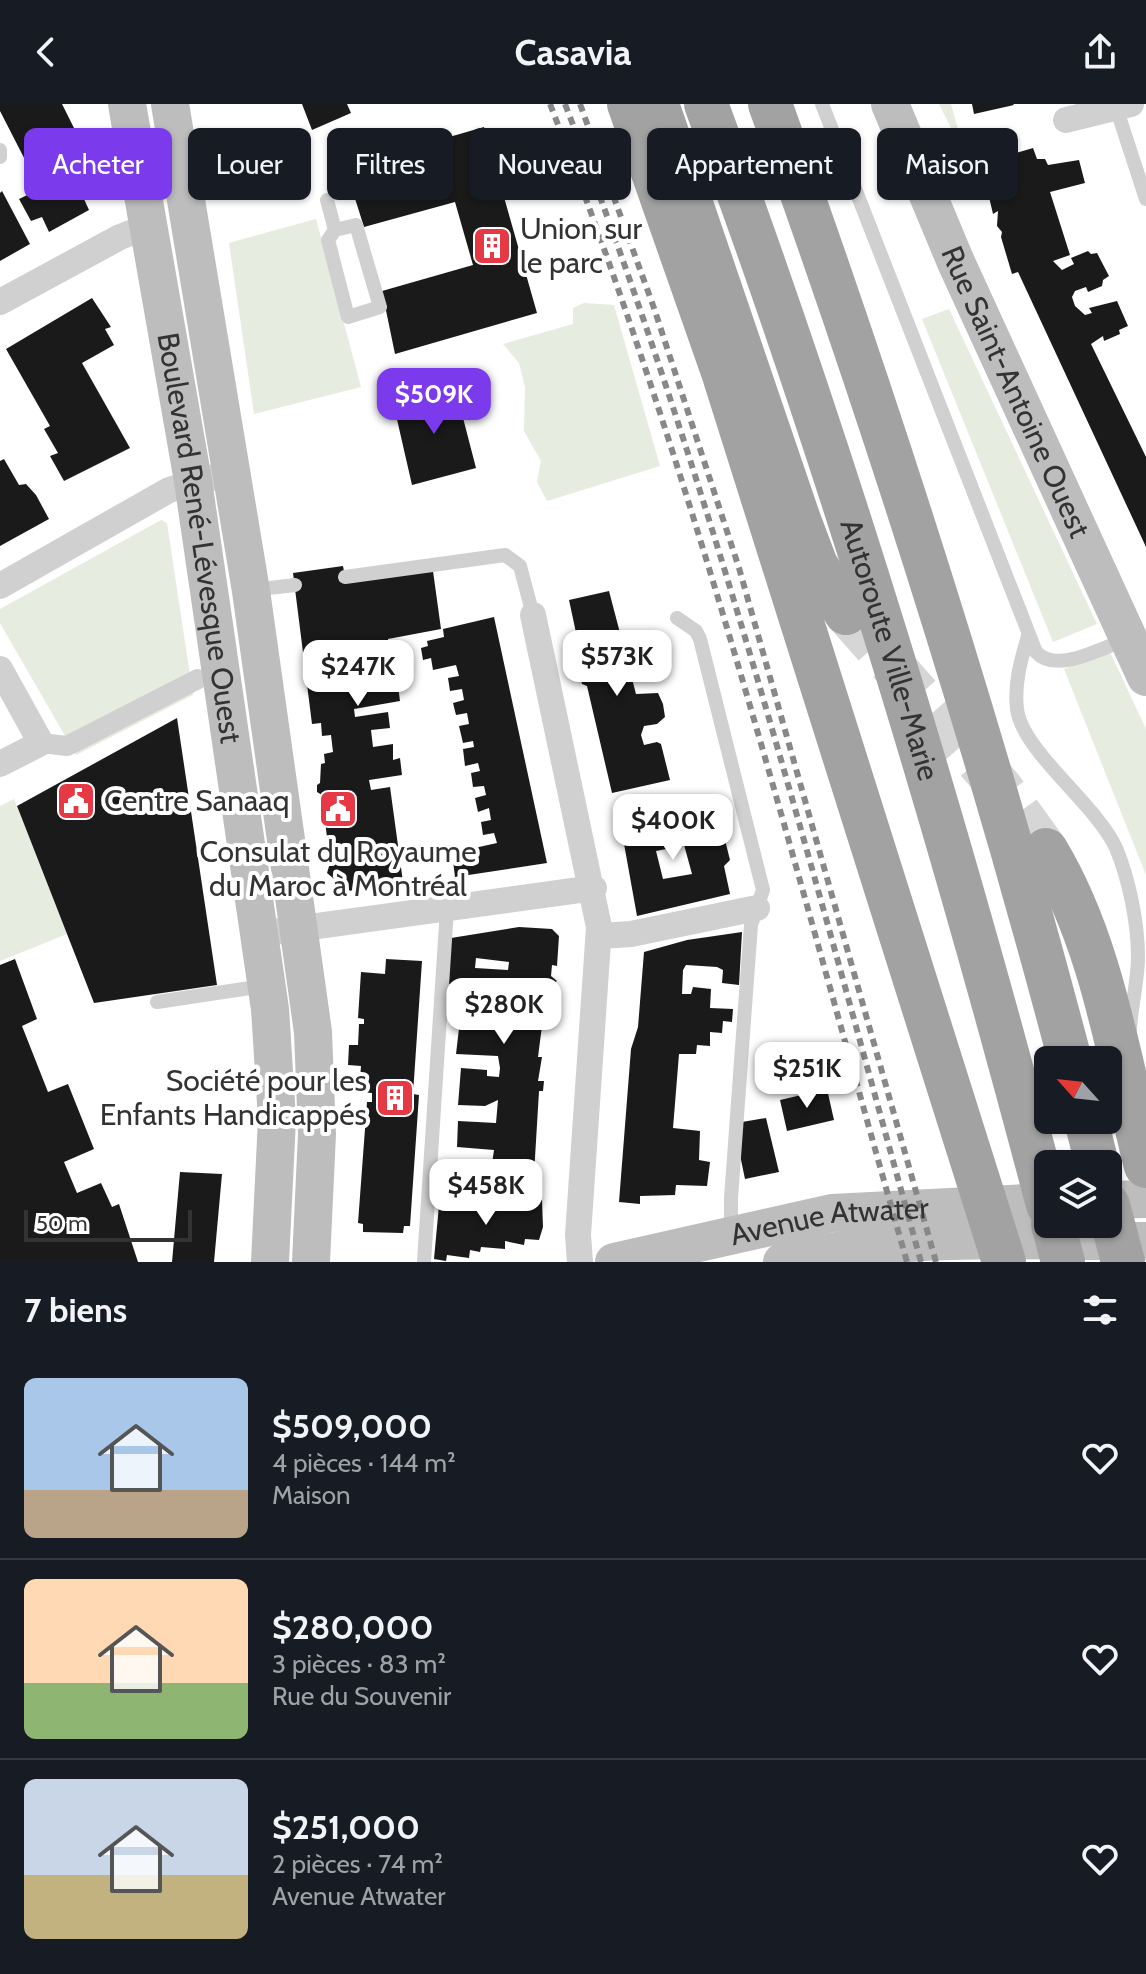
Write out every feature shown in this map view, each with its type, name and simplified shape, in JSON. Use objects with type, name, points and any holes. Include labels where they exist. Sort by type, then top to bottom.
[{"type":"highway","points":[[629,104],[733,401],[1004,1262]]},
{"type":"highway","points":[[657,104],[799,520],[816,565],[846,613]]},
{"type":"highway","name":"Autoroute Ville-Marie","points":[[706,104],[764,261],[869,580],[965,900],[1034,1153]]},
{"type":"highway","name":"Autoroute Ville-Marie","points":[[770,104],[905,500],[1015,859],[1066,1046]]},
{"type":"highway","points":[[1046,850],[1072,899],[1102,993],[1146,1166]]},
{"type":"highway","points":[[1057,1238],[1063,1262]]},
{"type":"highway","points":[[1117,1238],[1123,1262]]},
{"type":"main road","name":"Boulevard René-Lévesque Ouest","points":[[127,104],[151,225],[193,481],[266,985],[277,1119],[270,1262]]},
{"type":"main road","name":"Boulevard René-Lévesque Ouest","points":[[170,104],[251,591],[316,1065],[311,1262]]},
{"type":"main road","name":"Rue Saint-Antoine Ouest","points":[[890,104],[955,260],[1137,635],[1146,677]]},
{"type":"main road","points":[[1122,1202],[1146,1199]]},
{"type":"main road","name":"Avenue Atwater","points":[[614,1262],[853,1210],[1034,1204]]},
{"type":"main road","name":"Avenue Atwater","points":[[782,1262],[835,1251],[918,1243],[1146,1241]]},
{"type":"street","points":[[1066,120],[1121,105]]},
{"type":"street","points":[[0,302],[120,237],[151,225]]},
{"type":"street","points":[[0,586],[162,494],[193,481],[232,472]]},
{"type":"street","points":[[533,615],[594,888],[600,936],[578,1235],[580,1262]]},
{"type":"street","points":[[0,669],[41,743]]},
{"type":"street","points":[[0,764],[41,743],[67,746],[198,679]]},
{"type":"street","points":[[259,934],[594,888]]},
{"type":"street","points":[[600,936],[631,934],[757,908]]},
{"type":"lane","points":[[822,104],[1036,652],[1051,663],[1137,635]]},
{"type":"lane","points":[[1121,105],[1146,199]]},
{"type":"lane","points":[[0,150],[0,157]]},
{"type":"lane","points":[[327,200],[335,230],[328,240],[348,317],[380,307],[356,225],[335,230]]},
{"type":"lane","points":[[345,577],[505,555],[515,560],[523,572],[533,615]]},
{"type":"lane","points":[[251,591],[295,585]]},
{"type":"lane","points":[[677,618],[696,631],[700,639],[763,890],[751,925],[731,1198],[732,1234]]},
{"type":"lane","points":[[1028,636],[1018,671],[1017,712],[1026,733],[1098,818],[1116,849],[1127,889],[1138,955],[1130,1033],[1142,1081]]},
{"type":"lane","points":[[424,1262],[447,909]]},
{"type":"lane","points":[[157,1002],[266,985]]},
{"type":"shaded area","points":[[939,104],[951,104],[958,128],[951,128]]},
{"type":"shaded area","points":[[316,219],[361,387],[254,414],[229,243]]},
{"type":"shaded area","points":[[584,303],[614,305],[660,466],[547,501],[537,482],[541,461],[524,431],[525,387],[519,363],[503,344],[573,324],[573,308]]},
{"type":"shaded area","points":[[949,309],[1097,624],[1053,642],[922,319]]},
{"type":"shaded area","points":[[161,520],[167,523],[193,695],[76,755],[0,623],[0,609]]},
{"type":"shaded area","points":[[1110,652],[1146,729],[1146,875],[1064,669]]},
{"type":"shaded area","points":[[14,799],[67,934],[0,961],[0,806]]},
{"type":"building","points":[[0,104],[62,104],[74,128],[24,128],[24,158],[0,111]]},
{"type":"building","points":[[302,104],[347,104],[351,113],[312,130]]},
{"type":"building","points":[[972,104],[1013,104],[1014,105],[974,114]]},
{"type":"building","name":"Union sur le parc","points":[[469,131],[469,200],[505,200],[537,313],[395,354],[382,291],[473,265],[455,202],[364,227],[355,200],[453,200],[453,136]]},
{"type":"building","points":[[1033,148],[1037,159],[1045,159],[1048,165],[1079,160],[1085,183],[1050,192],[1070,255],[1053,261],[1062,270],[1074,264],[1071,258],[1088,251],[1097,253],[1109,276],[1103,280],[1102,286],[1088,292],[1086,287],[1075,291],[1072,297],[1075,306],[1085,315],[1092,313],[1089,308],[1117,301],[1128,326],[1119,330],[1120,334],[1104,341],[1103,336],[1091,344],[1146,457],[1146,547],[1018,272],[1012,274],[1002,232],[997,226],[998,211],[993,214],[990,200],[1018,200],[1018,152]]},
{"type":"building","points":[[2,191],[30,244],[0,261],[0,193]]},
{"type":"building","points":[[24,197],[24,200],[84,200],[89,210],[49,232],[42,217],[31,221],[19,199]]},
{"type":"building","points":[[92,298],[111,327],[105,329],[114,345],[82,363],[130,448],[64,481],[50,456],[58,453],[44,429],[50,426],[6,349]]},
{"type":"building","points":[[455,387],[476,468],[412,485],[393,402]]},
{"type":"building","points":[[4,459],[19,485],[26,484],[36,495],[49,519],[0,546],[0,461]]},
{"type":"building","points":[[343,566],[345,577],[433,571],[441,629],[388,639],[389,654],[342,659],[343,668],[352,668],[354,678],[376,675],[375,665],[395,662],[400,701],[354,709],[355,717],[388,712],[390,728],[371,730],[373,747],[393,744],[393,760],[400,758],[402,775],[369,780],[371,790],[390,787],[403,882],[367,887],[364,893],[358,894],[354,890],[335,894],[333,878],[327,873],[330,863],[322,795],[317,792],[317,785],[320,783],[321,764],[325,763],[324,754],[333,752],[331,735],[322,736],[321,723],[312,724],[293,573]]},
{"type":"building","points":[[609,591],[636,694],[658,693],[663,704],[665,717],[657,724],[644,726],[641,735],[644,745],[661,744],[670,780],[612,793],[587,686],[582,684],[580,677],[584,670],[569,600]]},
{"type":"building","points":[[494,617],[547,863],[455,877],[452,853],[497,843],[494,833],[483,835],[481,822],[491,820],[489,808],[478,812],[475,798],[486,795],[484,786],[473,787],[471,773],[480,771],[478,763],[465,766],[463,749],[474,747],[473,741],[463,743],[459,726],[469,724],[467,713],[456,715],[453,703],[464,700],[462,689],[450,691],[448,678],[459,676],[456,665],[433,670],[431,658],[423,660],[421,648],[428,646],[427,641],[444,637],[443,629]]},
{"type":"building","points":[[177,718],[217,985],[94,1003],[17,806]]},
{"type":"building","points":[[647,809],[651,825],[698,812],[705,830],[717,830],[720,839],[725,840],[730,860],[724,866],[730,894],[637,916],[619,816]],"holes":[[[683,841],[692,874],[663,879],[656,851],[666,849],[668,843]]]},
{"type":"building","points":[[519,927],[552,929],[559,936],[557,966],[552,965],[551,976],[557,981],[551,986],[550,1004],[554,1013],[543,1018],[538,1057],[542,1057],[538,1081],[544,1081],[543,1091],[539,1091],[533,1191],[460,1185],[462,1170],[491,1171],[494,1150],[457,1147],[458,1121],[496,1123],[498,1100],[485,1106],[458,1105],[461,1068],[487,1070],[487,1076],[499,1077],[500,1068],[498,1056],[456,1054],[460,1020],[500,1023],[508,1006],[463,1004],[463,994],[471,993],[473,986],[446,984],[451,938]],"holes":[[[476,958],[509,962],[508,970],[475,968]]]},
{"type":"building","points":[[742,932],[739,985],[722,983],[723,970],[717,967],[686,965],[683,970],[682,994],[691,994],[693,987],[711,989],[710,1008],[733,1009],[732,1022],[723,1021],[722,1033],[710,1032],[710,1046],[697,1045],[696,1054],[679,1054],[673,1128],[700,1131],[699,1160],[710,1162],[707,1186],[676,1185],[675,1195],[640,1196],[640,1204],[619,1202],[631,1049],[638,1027],[644,952],[687,940]]},
{"type":"building","points":[[15,959],[37,1019],[22,1026],[48,1092],[68,1084],[94,1149],[64,1162],[77,1193],[101,1183],[112,1207],[119,1204],[138,1262],[0,1262],[0,965]]},
{"type":"building","name":"Société pour les Enfants Handicappés","points":[[386,959],[422,961],[413,1094],[419,1095],[410,1226],[404,1226],[403,1233],[363,1232],[363,1224],[358,1223],[367,1102],[372,1102],[372,1093],[359,1092],[361,1066],[348,1065],[349,1045],[358,1045],[359,1024],[364,1024],[364,1019],[358,1018],[361,972],[385,974]]},
{"type":"building","points":[[827,1089],[834,1120],[787,1131],[780,1100]]},
{"type":"building","points":[[766,1118],[779,1172],[745,1179],[740,1155],[742,1122]]},
{"type":"building","points":[[180,1172],[222,1174],[214,1262],[172,1262]]},
{"type":"building","points":[[506,1199],[542,1200],[543,1227],[539,1240],[525,1239],[524,1245],[505,1241],[505,1249],[481,1247],[480,1252],[470,1250],[469,1258],[447,1255],[446,1261],[434,1259],[439,1205],[506,1208]]},
{"type":"tunnel","points":[[846,613],[1001,788],[1046,850]]},
{"type":"railway","points":[[550,104],[603,246],[698,534],[784,824],[907,1262]]},
{"type":"railway","points":[[565,104],[618,246],[713,534],[799,824],[921,1262]]},
{"type":"railway","points":[[580,104],[654,308],[739,568],[936,1262]]},
{"type":"place","name":"Union sur le parc","points":[[492,246]]},
{"type":"place","name":"Centre Sanaaq","points":[[76,801]]},
{"type":"place","name":"Consulat du Royaume du Maroc à Montréal","points":[[338,809]]},
{"type":"place","name":"Société pour les Enfants Handicappés","points":[[395,1098]]}]
